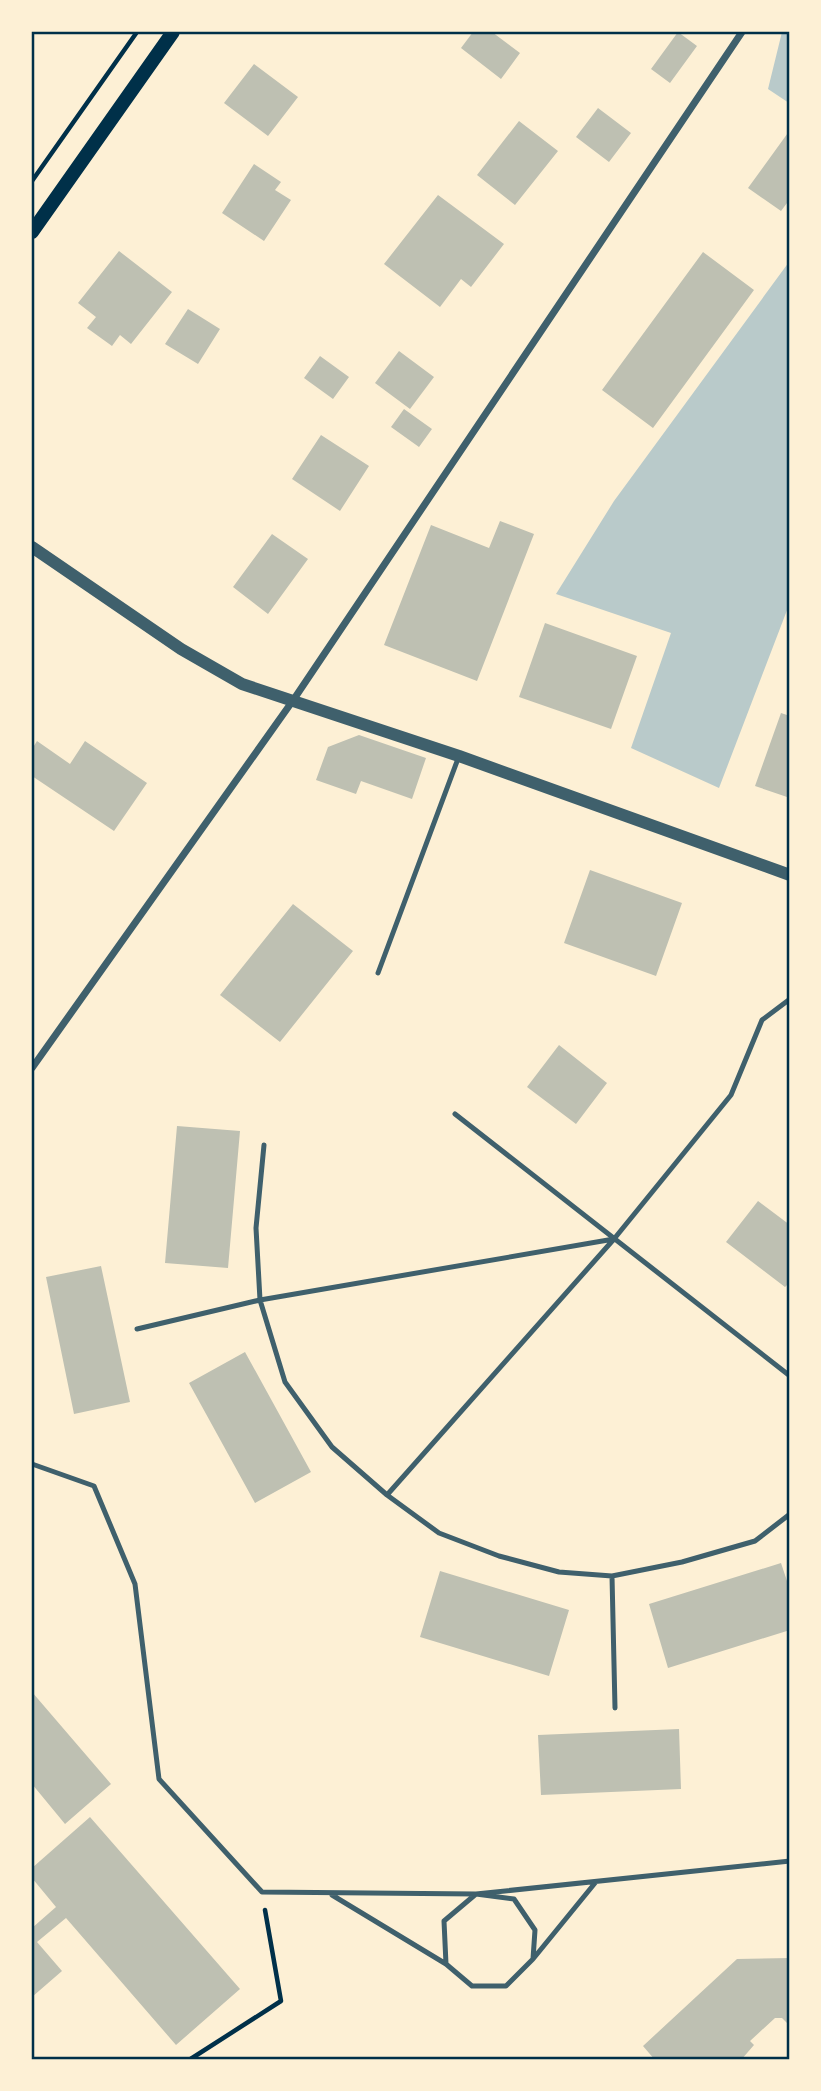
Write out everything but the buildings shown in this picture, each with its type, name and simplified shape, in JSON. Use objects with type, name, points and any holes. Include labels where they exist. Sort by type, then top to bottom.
[{"type":"main road","points":[[32,232],[173,32]]},
{"type":"street","points":[[32,1068],[295,699],[742,32]]},
{"type":"street","points":[[32,547],[181,649],[242,684],[295,699],[459,756],[789,875]]},
{"type":"lane","points":[[378,973],[459,756]]},
{"type":"lane","points":[[387,1495],[614,1239],[731,1094],[762,1020],[789,999]]},
{"type":"lane","points":[[456,1114],[789,1376]]},
{"type":"lane","points":[[264,1145],[256,1228],[260,1300],[285,1382],[332,1447],[387,1495],[439,1534],[499,1556],[559,1572],[612,1576],[681,1562],[755,1541],[789,1514]]},
{"type":"lane","points":[[137,1329],[260,1300],[614,1239]]},
{"type":"lane","points":[[32,1464],[94,1486],[135,1584],[159,1779],[262,1892],[332,1895],[476,1894],[789,1861]]},
{"type":"lane","points":[[612,1576],[615,1708]]},
{"type":"lane","points":[[332,1895],[446,1964],[472,1986],[506,1986],[533,1959],[596,1883]]},
{"type":"lane","points":[[446,1964],[444,1921],[476,1894],[514,1899],[535,1930],[533,1959]]},
{"type":"path","points":[[32,181],[137,32]]},
{"type":"path","points":[[189,2060],[281,2001],[262,1892]]},
{"type":"shaded area","points":[[782,32],[789,32],[789,103],[768,89]]},
{"type":"shaded area","points":[[789,262],[789,605],[719,788],[631,748],[671,633],[556,594],[614,501]]}]
